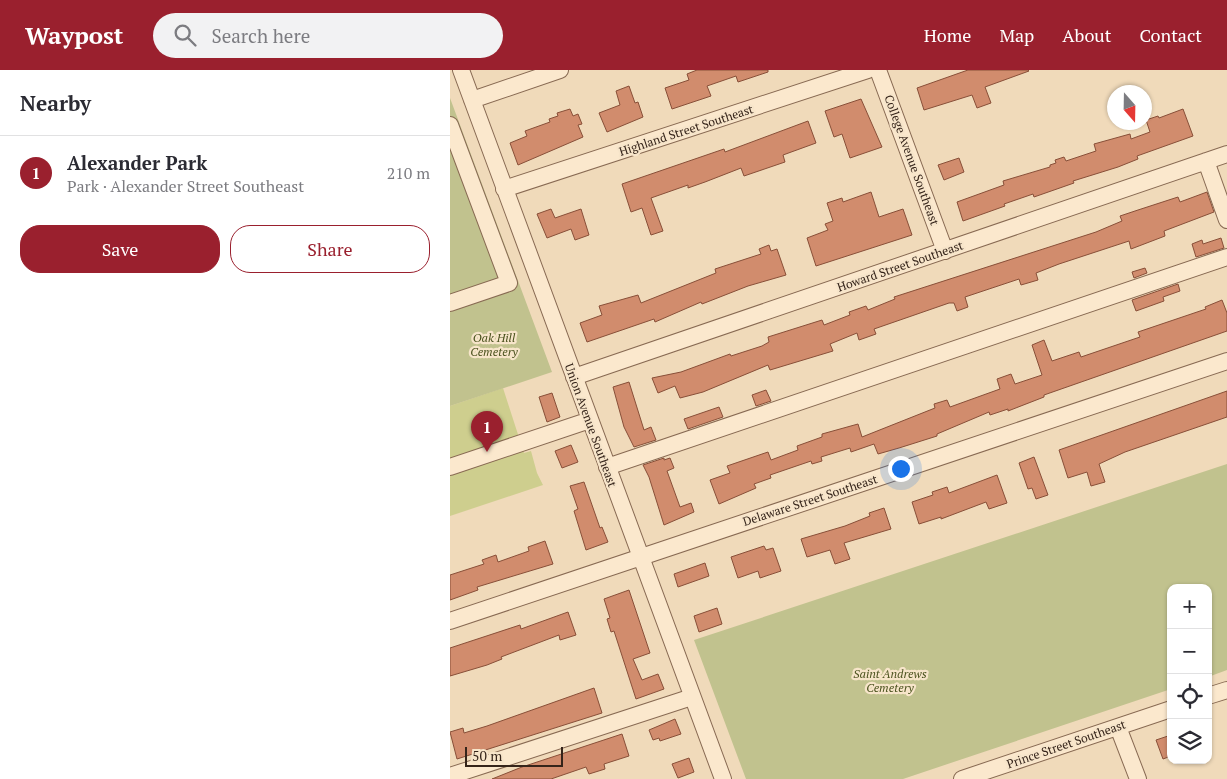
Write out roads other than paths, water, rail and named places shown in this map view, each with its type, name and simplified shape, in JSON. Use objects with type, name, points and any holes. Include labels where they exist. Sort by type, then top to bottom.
[{"type":"street","name":"Union Avenue Southeast","points":[[461,70],[639,557],[723,779]]},
{"type":"street","points":[[472,100],[560,70]]},
{"type":"street","name":"Highland Street Southeast","points":[[504,189],[868,70]]},
{"type":"street","name":"College Avenue Southeast","points":[[878,70],[945,250]]},
{"type":"street","points":[[450,125],[509,283],[450,303]]},
{"type":"street","name":"Howard Street Southeast","points":[[574,376],[1227,154]]},
{"type":"street","points":[[1206,161],[1227,220]]},
{"type":"street","points":[[607,467],[1227,257]]},
{"type":"street","name":"Delaware Street Southeast","points":[[450,621],[1227,361]]},
{"type":"street","points":[[450,467],[590,420]]},
{"type":"street","points":[[1212,695],[1227,690]]},
{"type":"street","points":[[450,776],[692,697]]},
{"type":"street","name":"Prince Street Southeast","points":[[962,779],[1167,710]]},
{"type":"street","points":[[1118,727],[1138,779]]},
{"type":"place","name":"Alexander Park","points":[[487,452]]},
{"type":"park label","name":"Oak Hill Cemetery","points":[[494,344]]},
{"type":"park label","name":"Saint Andrews Cemetery","points":[[890,680]]}]
